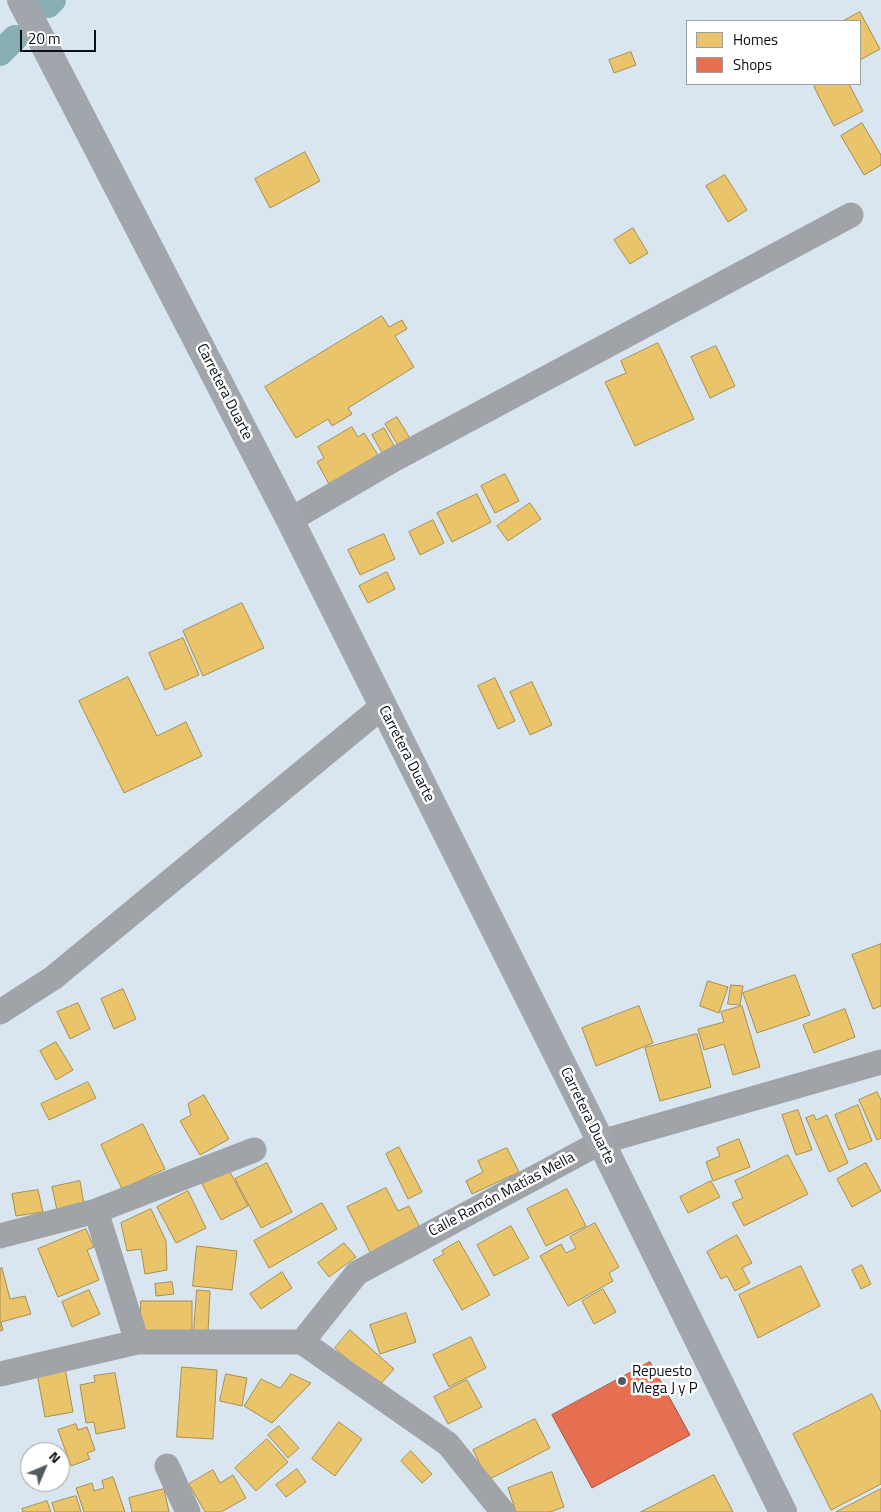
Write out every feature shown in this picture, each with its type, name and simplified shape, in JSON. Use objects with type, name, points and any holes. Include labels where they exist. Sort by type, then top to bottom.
[{"type":"main road","name":"Carretera Duarte","points":[[21,0],[290,520],[601,1142],[783,1512]]},
{"type":"street","points":[[290,520],[402,455],[851,215]]},
{"type":"street","points":[[0,1012],[53,978],[383,706]]},
{"type":"street","name":"Calle Ramón Matías Mella","points":[[302,1342],[357,1273],[601,1142],[881,1062]]},
{"type":"street","points":[[0,1236],[96,1211],[254,1150]]},
{"type":"street","points":[[96,1211],[137,1342]]},
{"type":"street","points":[[0,1374],[137,1342],[302,1342],[448,1444],[503,1512]]},
{"type":"street","points":[[167,1466],[188,1512]]},
{"type":"building: Homes","points":[[860,12],[880,49],[861,59],[861,20],[845,20]]},
{"type":"building: Homes","points":[[631,52],[636,65],[614,73],[609,60]]},
{"type":"building: Homes","points":[[817,85],[850,85],[863,111],[834,126],[814,87]]},
{"type":"building: Homes","points":[[862,123],[881,155],[881,165],[864,175],[841,136]]},
{"type":"building: Homes","points":[[305,152],[320,181],[270,208],[255,179]]},
{"type":"building: Homes","points":[[725,175],[747,210],[728,222],[706,186]]},
{"type":"building: Homes","points":[[633,228],[648,253],[630,264],[614,240]]},
{"type":"building: Homes","points":[[382,316],[389,327],[402,320],[407,329],[395,336],[414,367],[348,408],[352,414],[332,426],[328,419],[296,438],[265,387]]},
{"type":"building: Homes","points":[[658,343],[694,419],[635,446],[605,382],[626,373],[621,361]]},
{"type":"building: Homes","points":[[716,346],[735,386],[710,398],[691,357]]},
{"type":"building: Homes","points":[[397,417],[411,440],[399,447],[385,424]]},
{"type":"building: Homes","points":[[352,427],[358,437],[364,433],[378,455],[329,484],[317,462],[324,458],[318,447]]},
{"type":"building: Homes","points":[[384,428],[396,449],[384,456],[372,435]]},
{"type":"building: Homes","points":[[505,474],[519,501],[495,513],[481,486]]},
{"type":"building: Homes","points":[[477,494],[491,522],[452,542],[437,513]]},
{"type":"building: Homes","points":[[530,503],[541,519],[508,541],[497,526]]},
{"type":"building: Homes","points":[[433,520],[444,543],[420,555],[409,532]]},
{"type":"building: Homes","points":[[384,534],[395,559],[360,575],[348,550]]},
{"type":"building: Homes","points":[[387,572],[395,589],[368,603],[359,586]]},
{"type":"building: Homes","points":[[242,603],[264,648],[203,676],[183,631]]},
{"type":"building: Homes","points":[[183,638],[199,675],[165,690],[149,653]]},
{"type":"building: Homes","points":[[128,677],[157,736],[186,722],[202,756],[124,793],[79,701]]},
{"type":"building: Homes","points":[[495,678],[515,721],[498,729],[478,686]]},
{"type":"building: Homes","points":[[532,682],[552,725],[530,735],[510,692]]},
{"type":"building: Homes","points":[[881,944],[881,1006],[873,1009],[852,955]]},
{"type":"building: Homes","points":[[795,975],[810,1015],[757,1033],[743,993]]},
{"type":"building: Homes","points":[[708,981],[728,987],[719,1013],[700,1006]]},
{"type":"building: Homes","points":[[731,985],[743,986],[740,1005],[728,1004]]},
{"type":"building: Homes","points":[[123,989],[136,1019],[114,1029],[101,999]]},
{"type":"building: Homes","points":[[78,1003],[90,1029],[70,1039],[57,1012]]},
{"type":"building: Homes","points":[[639,1006],[653,1043],[596,1066],[582,1028]]},
{"type":"building: Homes","points":[[742,1006],[760,1067],[733,1075],[724,1044],[704,1050],[698,1029],[724,1022],[721,1012]]},
{"type":"building: Homes","points":[[845,1009],[855,1037],[814,1053],[803,1025]]},
{"type":"building: Homes","points":[[697,1034],[711,1087],[660,1101],[645,1048]]},
{"type":"building: Homes","points":[[56,1042],[73,1070],[56,1080],[40,1051]]},
{"type":"building: Homes","points":[[88,1082],[96,1098],[49,1120],[41,1104]]},
{"type":"building: Homes","points":[[877,1092],[881,1100],[881,1138],[877,1140],[859,1100]]},
{"type":"building: Homes","points":[[204,1095],[229,1139],[200,1155],[180,1121],[191,1115],[188,1104]]},
{"type":"building: Homes","points":[[858,1105],[872,1141],[849,1150],[835,1115]]},
{"type":"building: Homes","points":[[798,1110],[812,1150],[796,1155],[782,1115]]},
{"type":"building: Homes","points":[[814,1115],[816,1120],[827,1115],[848,1163],[829,1172],[806,1118]]},
{"type":"building: Homes","points":[[143,1124],[165,1169],[122,1189],[101,1145]]},
{"type":"building: Homes","points":[[739,1139],[750,1167],[713,1181],[706,1162],[720,1156],[717,1148]]},
{"type":"building: Homes","points":[[399,1147],[422,1192],[408,1199],[386,1154]]},
{"type":"building: Homes","points":[[507,1148],[519,1172],[472,1194],[466,1181],[483,1172],[478,1161]]},
{"type":"building: Homes","points":[[788,1155],[808,1194],[744,1226],[732,1203],[743,1198],[735,1181]]},
{"type":"building: Homes","points":[[267,1163],[292,1212],[261,1228],[235,1179]]},
{"type":"building: Homes","points":[[866,1163],[881,1191],[852,1207],[837,1179]]},
{"type":"building: Homes","points":[[229,1170],[248,1206],[221,1220],[202,1184]]},
{"type":"building: Homes","points":[[80,1181],[85,1210],[58,1215],[52,1187]]},
{"type":"building: Homes","points":[[711,1181],[720,1197],[688,1213],[680,1197]]},
{"type":"building: Homes","points":[[386,1188],[398,1211],[409,1206],[421,1230],[371,1254],[347,1207]]},
{"type":"building: Homes","points":[[567,1189],[586,1226],[546,1246],[527,1209]]},
{"type":"building: Homes","points":[[38,1190],[43,1212],[16,1216],[12,1194]]},
{"type":"building: Homes","points":[[188,1191],[206,1228],[176,1243],[157,1207]]},
{"type":"building: Homes","points":[[322,1203],[337,1229],[269,1268],[254,1241]]},
{"type":"building: Homes","points":[[151,1209],[166,1241],[167,1270],[145,1274],[141,1249],[127,1251],[121,1223]]},
{"type":"building: Homes","points":[[595,1223],[619,1267],[609,1273],[613,1281],[568,1306],[540,1256],[561,1244],[566,1253],[576,1248],[570,1237]]},
{"type":"building: Homes","points":[[511,1226],[529,1258],[494,1276],[477,1245]]},
{"type":"building: Homes","points":[[86,1229],[94,1247],[87,1250],[99,1280],[58,1297],[38,1249]]},
{"type":"building: Homes","points":[[737,1235],[752,1263],[742,1268],[750,1283],[735,1291],[727,1276],[721,1279],[707,1252]]},
{"type":"building: Homes","points":[[459,1241],[490,1295],[462,1310],[433,1260],[444,1254],[442,1251]]},
{"type":"building: Homes","points":[[344,1243],[356,1257],[329,1277],[318,1263]]},
{"type":"building: Homes","points":[[197,1246],[237,1251],[232,1290],[193,1286]]},
{"type":"building: Homes","points":[[862,1265],[871,1284],[861,1289],[852,1270]]},
{"type":"building: Homes","points":[[801,1266],[820,1306],[758,1338],[739,1295]]},
{"type":"building: Homes","points":[[2,1268],[10,1299],[25,1296],[31,1314],[1,1322],[3,1330],[0,1331],[0,1269]]},
{"type":"building: Homes","points":[[282,1272],[292,1288],[261,1309],[250,1294]]},
{"type":"building: Homes","points":[[172,1282],[174,1294],[156,1296],[155,1284]]},
{"type":"building: Homes","points":[[603,1289],[616,1312],[594,1324],[582,1301]]},
{"type":"building: Homes","points":[[89,1290],[100,1314],[72,1327],[62,1302]]},
{"type":"building: Homes","points":[[197,1290],[210,1291],[208,1332],[194,1331]]},
{"type":"building: Homes","points":[[141,1301],[192,1301],[192,1333],[141,1332]]},
{"type":"building: Homes","points":[[406,1313],[416,1342],[380,1354],[370,1325]]},
{"type":"building: Homes","points":[[350,1330],[394,1369],[378,1387],[335,1348]]},
{"type":"building: Homes","points":[[471,1337],[486,1368],[449,1387],[433,1355]]},
{"type":"building: Homes","points":[[182,1367],[217,1370],[213,1439],[177,1437]]},
{"type":"building: Homes","points":[[65,1368],[73,1412],[45,1417],[37,1373]]},
{"type":"building: Homes","points":[[115,1373],[125,1428],[96,1434],[94,1422],[86,1423],[80,1385],[95,1382],[94,1376]]},
{"type":"building: Homes","points":[[226,1374],[247,1378],[242,1406],[220,1401]]},
{"type":"building: Homes","points":[[291,1374],[311,1383],[272,1423],[244,1406],[261,1379],[280,1388]]},
{"type":"building: Homes","points":[[467,1380],[482,1407],[448,1424],[434,1397]]},
{"type":"building: Homes","points":[[872,1394],[881,1412],[881,1484],[831,1510],[793,1434]]},
{"type":"building: Homes","points":[[535,1419],[550,1448],[488,1480],[473,1450]]},
{"type":"building: Homes","points":[[339,1422],[362,1439],[335,1476],[312,1459]]},
{"type":"building: Homes","points":[[76,1424],[78,1430],[87,1427],[95,1450],[87,1453],[90,1459],[71,1466],[70,1442],[62,1442],[58,1430]]},
{"type":"building: Homes","points":[[279,1426],[299,1448],[288,1458],[268,1435]]},
{"type":"building: Homes","points":[[267,1439],[288,1462],[256,1491],[235,1468]]},
{"type":"building: Homes","points":[[411,1451],[432,1474],[422,1483],[401,1461]]},
{"type":"building: Homes","points":[[297,1469],[306,1482],[286,1497],[276,1485]]},
{"type":"building: Homes","points":[[213,1470],[220,1483],[233,1475],[246,1498],[221,1512],[205,1512],[189,1484]]},
{"type":"building: Homes","points":[[552,1472],[564,1507],[550,1512],[516,1512],[508,1488]]},
{"type":"building: Homes","points":[[714,1475],[733,1512],[641,1512]]},
{"type":"building: Homes","points":[[113,1477],[125,1512],[84,1512],[76,1488],[92,1483],[94,1491],[104,1488],[102,1481]]},
{"type":"building: Homes","points":[[164,1489],[169,1512],[132,1512],[129,1498]]},
{"type":"building: Homes","points":[[881,1489],[881,1512],[836,1512]]},
{"type":"building: Homes","points":[[76,1496],[81,1512],[55,1512],[52,1503]]},
{"type":"building: Homes","points":[[47,1501],[51,1512],[23,1512],[22,1509]]},
{"type":"building: Shops","points":[[650,1362],[690,1435],[592,1488],[552,1415]]},
{"type":"waterway","points":[[48,5],[53,0]]},
{"type":"waterway","points":[[0,53],[15,38]]},
{"type":"place","name":"Repuesto Mega J y P","points":[[622,1381]]}]
